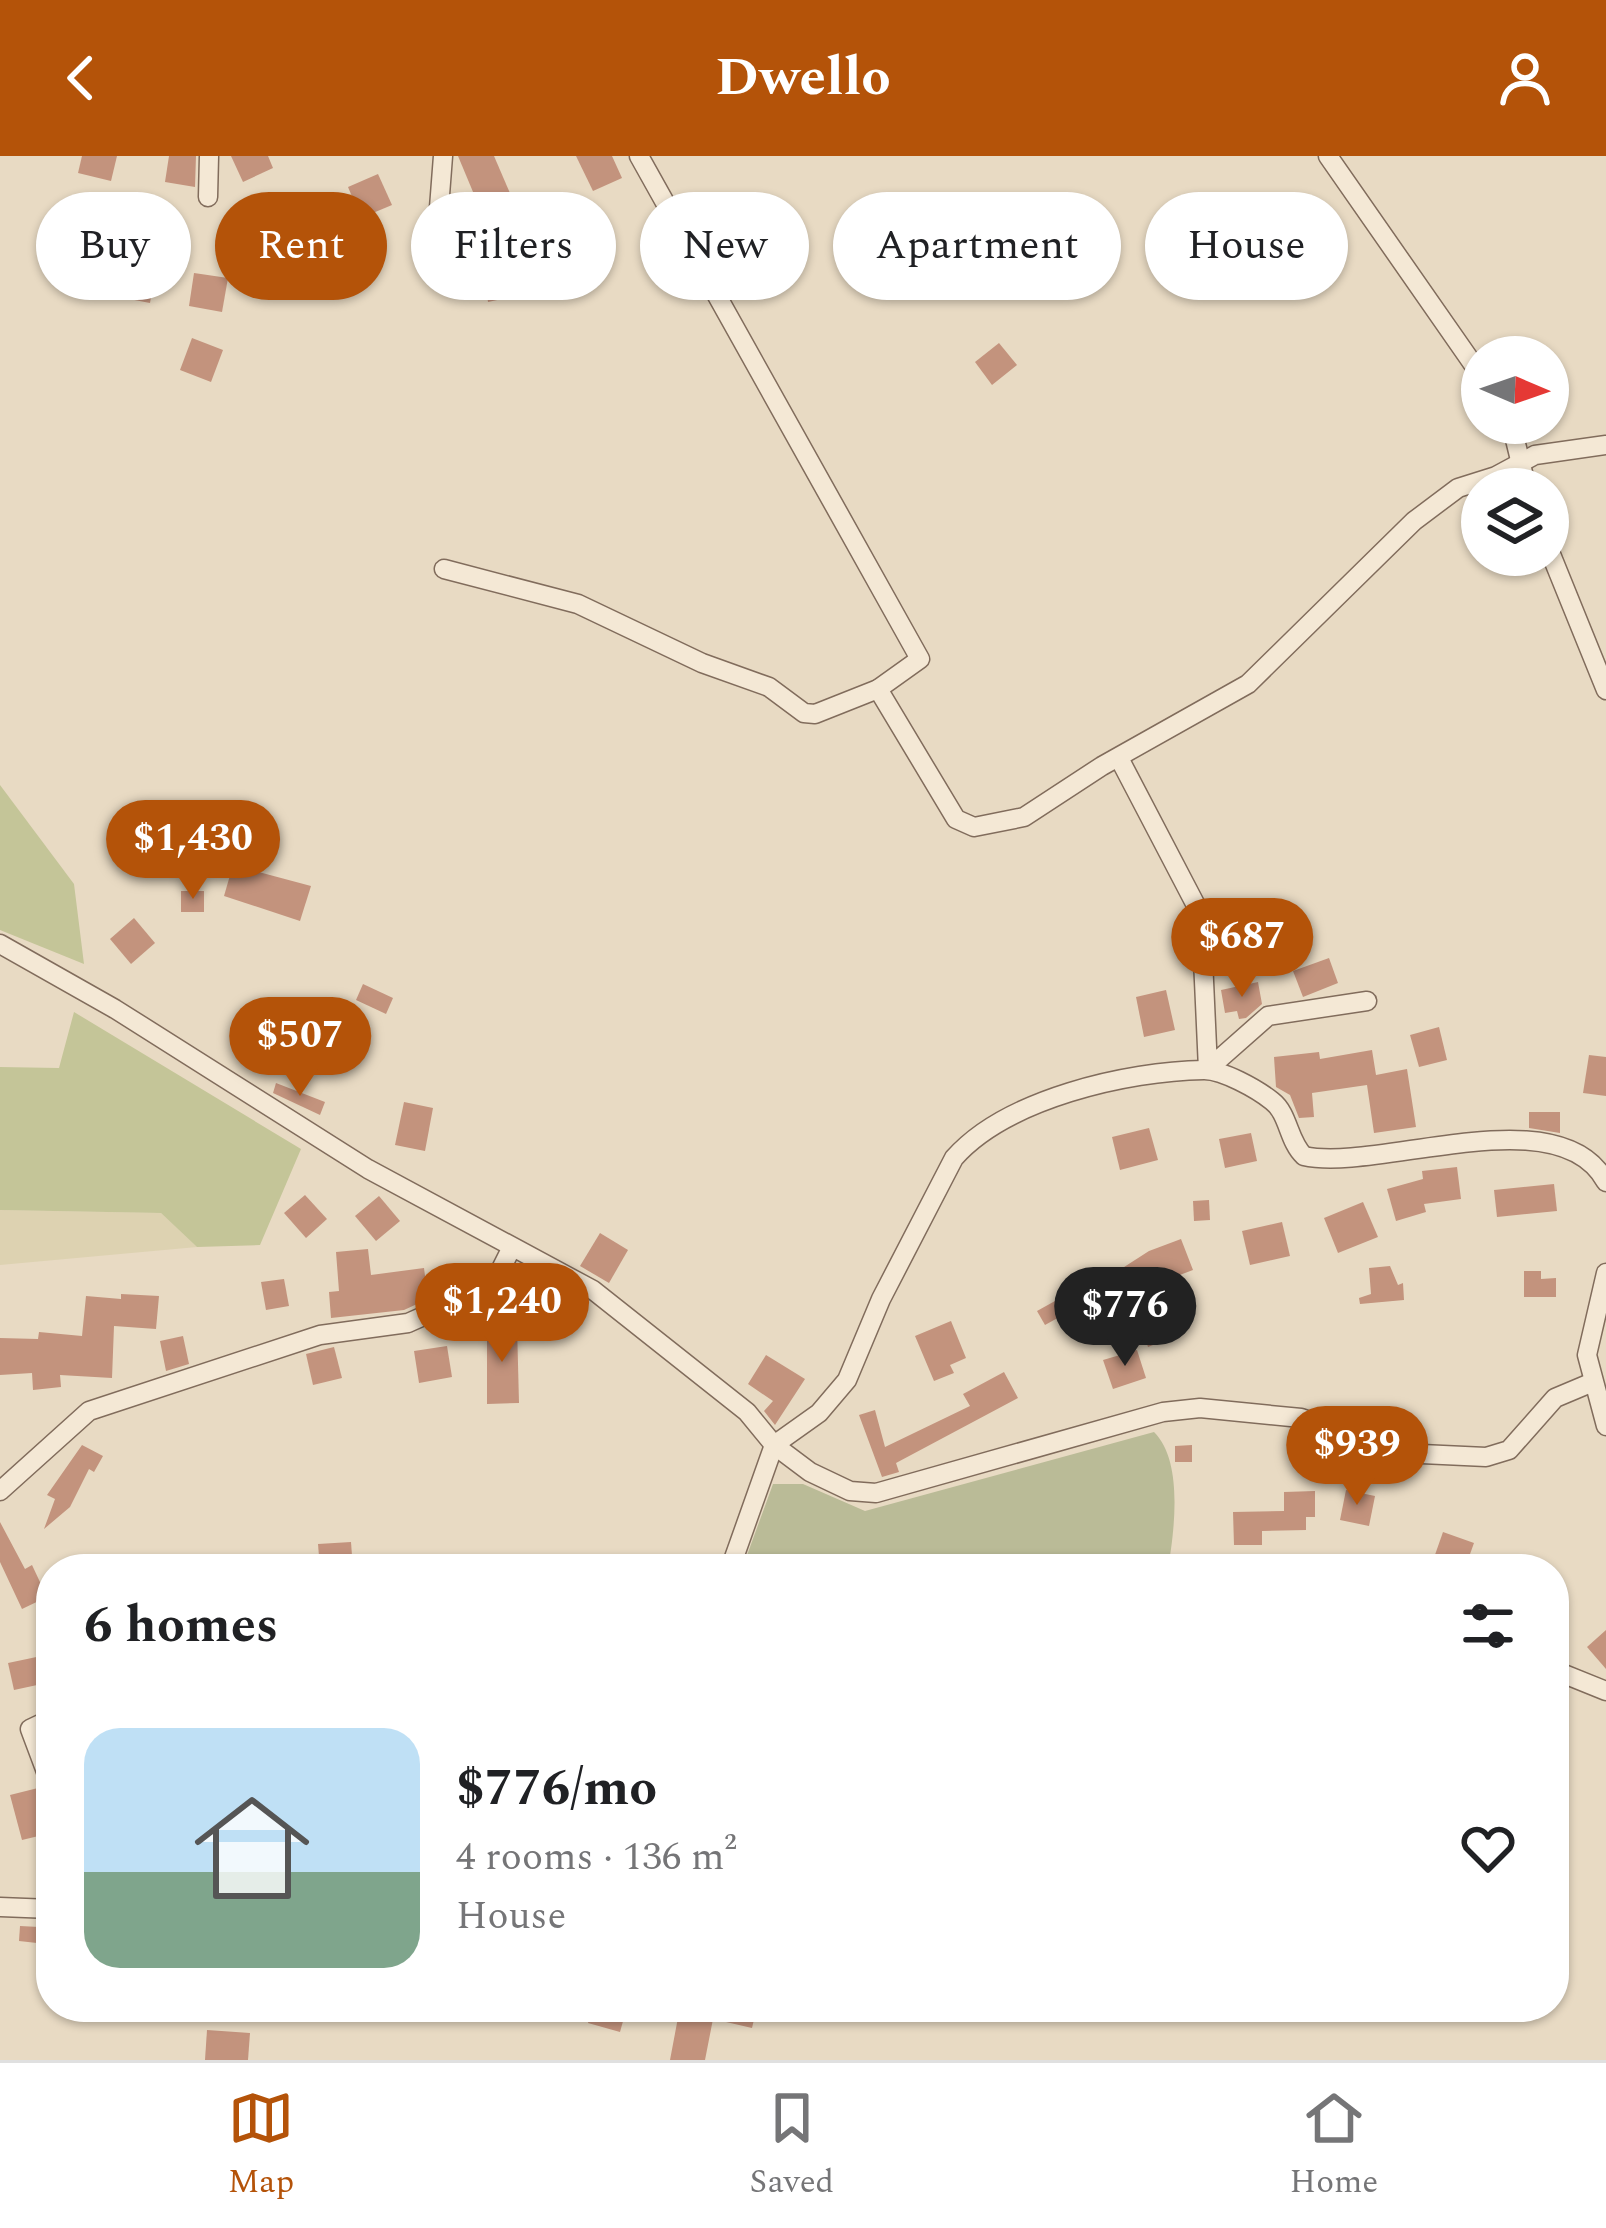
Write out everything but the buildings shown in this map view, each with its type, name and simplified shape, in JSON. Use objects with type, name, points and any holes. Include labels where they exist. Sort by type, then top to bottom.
[{"type":"street","points":[[208,197],[209,156]]},
{"type":"street","points":[[440,192],[442,156]]},
{"type":"street","points":[[444,569],[578,604],[702,663],[769,687],[804,713],[826,711],[878,689],[916,663],[920,651],[639,156]]},
{"type":"street","points":[[1328,156],[1461,347]]},
{"type":"street","points":[[1517,444],[1523,468]]},
{"type":"street","points":[[878,689],[948,809],[974,826],[1024,817],[1248,684],[1440,499],[1522,460],[1606,445]]},
{"type":"street","points":[[1560,576],[1606,690]]},
{"type":"street","points":[[1119,758],[1202,915],[1208,1069]]},
{"type":"street","points":[[0,944],[115,1009],[296,1127],[619,1308],[747,1412],[774,1445],[836,1485],[876,1493],[1163,1412],[1200,1408],[1301,1418],[1400,1453],[1486,1457],[1509,1450],[1555,1398],[1593,1382]]},
{"type":"street","points":[[735,1554],[774,1445],[819,1414],[847,1380],[909,1243],[944,1175],[968,1142],[1013,1114],[1069,1094],[1208,1069],[1268,1016],[1367,1001]]},
{"type":"street","points":[[1208,1069],[1273,1101],[1304,1156],[1330,1160],[1463,1141],[1530,1145],[1579,1152],[1593,1161],[1606,1182]]},
{"type":"street","points":[[0,1491],[89,1412],[320,1335],[408,1323],[494,1286],[511,1249]]},
{"type":"street","points":[[1606,1273],[1588,1338],[1593,1382],[1606,1426]]},
{"type":"street","points":[[1569,1676],[1606,1691]]},
{"type":"street","points":[[0,1907],[36,1908]]},
{"type":"shaded area","points":[[0,1210],[161,1213],[197,1247],[0,1265]]},
{"type":"green space","points":[[0,785],[74,884],[84,964],[0,930]]},
{"type":"green space","points":[[74,1012],[301,1149],[260,1245],[197,1247],[161,1213],[0,1210],[0,1067],[59,1068]]},
{"type":"green space","points":[[1154,1432],[1170,1461],[1173,1479],[1170,1554],[747,1554],[773,1484],[803,1484],[865,1511]]}]
